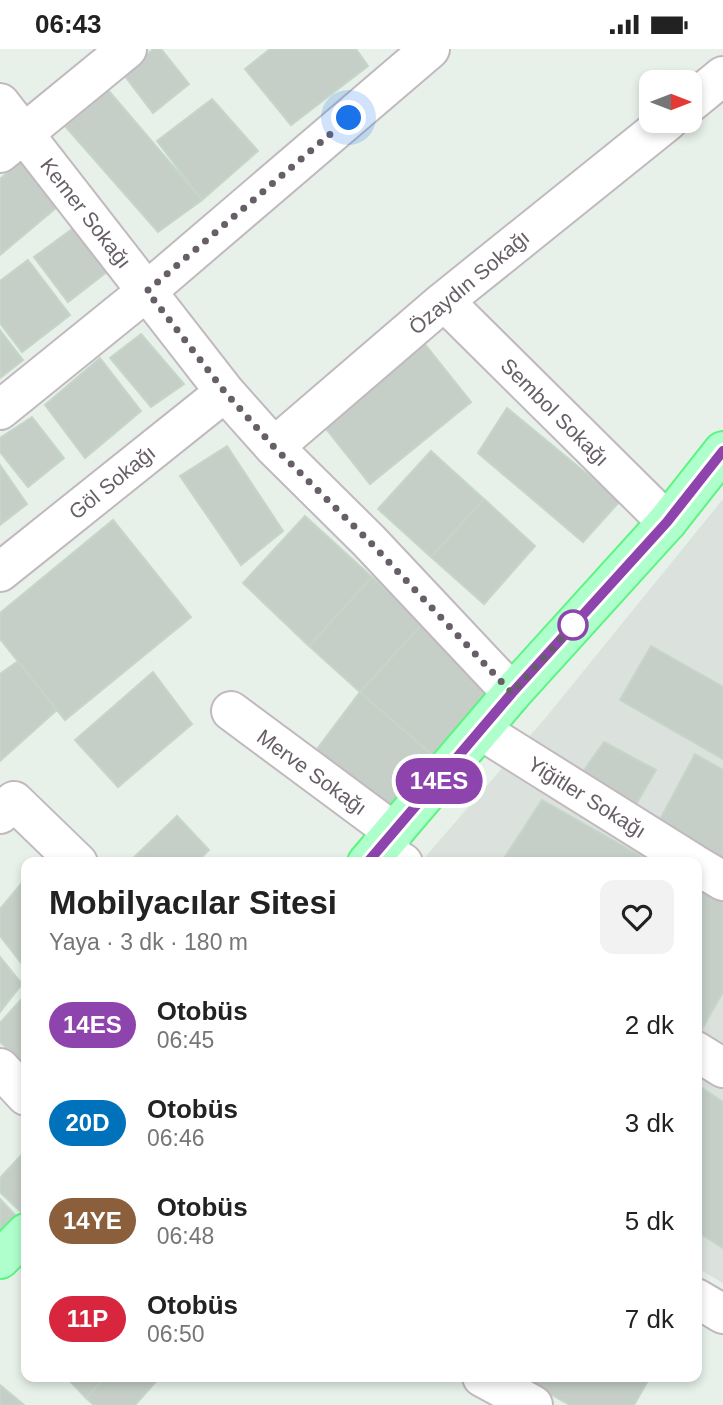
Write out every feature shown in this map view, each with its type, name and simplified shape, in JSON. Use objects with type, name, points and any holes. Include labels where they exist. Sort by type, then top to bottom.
[{"type":"main road","points":[[386,851],[512,693],[667,522],[723,451]]},
{"type":"main road","points":[[0,1259],[21,1238]]},
{"type":"street","points":[[12,144],[127,49]]},
{"type":"street","points":[[0,410],[147,291],[430,49]]},
{"type":"street","points":[[702,93],[723,76]]},
{"type":"street","name":"Kemer Sokağı","points":[[0,103],[12,144],[147,291],[225,392],[274,447],[369,541],[512,693]]},
{"type":"street","name":"Özaydın Sokağı","points":[[274,447],[444,302],[653,133]]},
{"type":"street","name":"Sembol Sokağı","points":[[444,302],[667,522]]},
{"type":"street","name":"Göl Sokağı","points":[[0,572],[225,392]]},
{"type":"street","name":"Merve Sokağı","points":[[231,711],[386,851]]},
{"type":"street","name":"Yiğitler Sokağı","points":[[482,731],[684,857]]},
{"type":"street","points":[[7,807],[70,857]]},
{"type":"street","name":"Yiğitler Sokağı","points":[[702,868],[723,881]]},
{"type":"street","points":[[702,1055],[723,1068]]},
{"type":"street","points":[[0,1068],[21,1091]]},
{"type":"street","points":[[702,1302],[723,1314]]},
{"type":"street","points":[[491,1382],[533,1405]]},
{"type":"shaded area","points":[[723,499],[723,1283],[702,1271],[702,857],[425,857],[547,716]]},
{"type":"building","points":[[154,49],[161,49],[189,84],[153,113],[121,71]]},
{"type":"building","points":[[270,49],[356,49],[368,66],[291,125],[245,69]]},
{"type":"building","points":[[108,90],[202,200],[158,232],[65,126]]},
{"type":"building","points":[[212,99],[258,151],[202,200],[157,141]]},
{"type":"building","points":[[24,158],[62,203],[0,255],[0,179]]},
{"type":"building","points":[[75,227],[108,271],[68,302],[34,257]]},
{"type":"building","points":[[28,260],[70,315],[22,352],[0,323],[0,281]]},
{"type":"building","points":[[0,330],[23,360],[0,378]]},
{"type":"building","points":[[141,334],[184,384],[151,407],[110,358]]},
{"type":"building","points":[[424,343],[471,402],[370,484],[323,425]]},
{"type":"building","points":[[100,358],[141,411],[85,458],[45,405]]},
{"type":"building","points":[[507,408],[620,501],[583,542],[478,453]]},
{"type":"building","points":[[32,417],[64,458],[28,487],[0,452],[0,438]]},
{"type":"building","points":[[227,446],[283,531],[241,565],[180,476]]},
{"type":"building","points":[[431,451],[484,499],[431,557],[378,509]]},
{"type":"building","points":[[0,465],[27,504],[0,525]]},
{"type":"building","points":[[484,499],[535,546],[484,604],[431,557]]},
{"type":"building","points":[[305,516],[372,577],[309,646],[243,583]]},
{"type":"building","points":[[113,520],[191,617],[65,720],[0,639],[0,613]]},
{"type":"building","points":[[372,577],[423,623],[360,692],[309,646]]},
{"type":"building","points":[[423,623],[499,692],[439,761],[360,692]]},
{"type":"building","points":[[651,646],[723,687],[723,759],[620,700]]},
{"type":"building","points":[[18,661],[57,710],[0,761],[0,674]]},
{"type":"building","points":[[153,672],[192,724],[118,787],[75,740]]},
{"type":"building","points":[[360,692],[439,761],[392,818],[314,753]]},
{"type":"building","points":[[604,742],[656,770],[634,808],[577,780]]},
{"type":"building","points":[[695,754],[723,770],[723,863],[656,827]]},
{"type":"building","points":[[542,800],[642,857],[505,857]]},
{"type":"building","points":[[177,816],[209,850],[202,857],[134,857]]},
{"type":"building","points":[[21,884],[21,963],[0,936],[0,909]]},
{"type":"building","points":[[702,890],[723,902],[723,992],[702,1029]]},
{"type":"building","points":[[0,957],[21,985],[0,1012]]},
{"type":"building","points":[[21,1000],[21,1061],[0,1042],[0,1023]]},
{"type":"building","points":[[702,1088],[723,1102],[723,1248],[702,1235]]},
{"type":"building","points":[[21,1155],[21,1212],[0,1192],[0,1178]]},
{"type":"building","points":[[0,1199],[16,1216],[0,1231]]},
{"type":"building","points":[[71,1382],[101,1382],[86,1398]]},
{"type":"building","points":[[101,1382],[156,1382],[135,1405],[94,1405],[86,1398]]},
{"type":"building","points":[[529,1382],[647,1382],[634,1405],[570,1405]]},
{"type":"building","points":[[0,1385],[24,1405],[0,1405]]},
{"type":"bus line","name":"14ES","points":[[372,857],[512,693],[667,522],[723,451]]},
{"type":"route","points":[[349,118],[147,291],[225,392],[274,447],[369,541],[512,693],[581,617],[573,625]]}]
